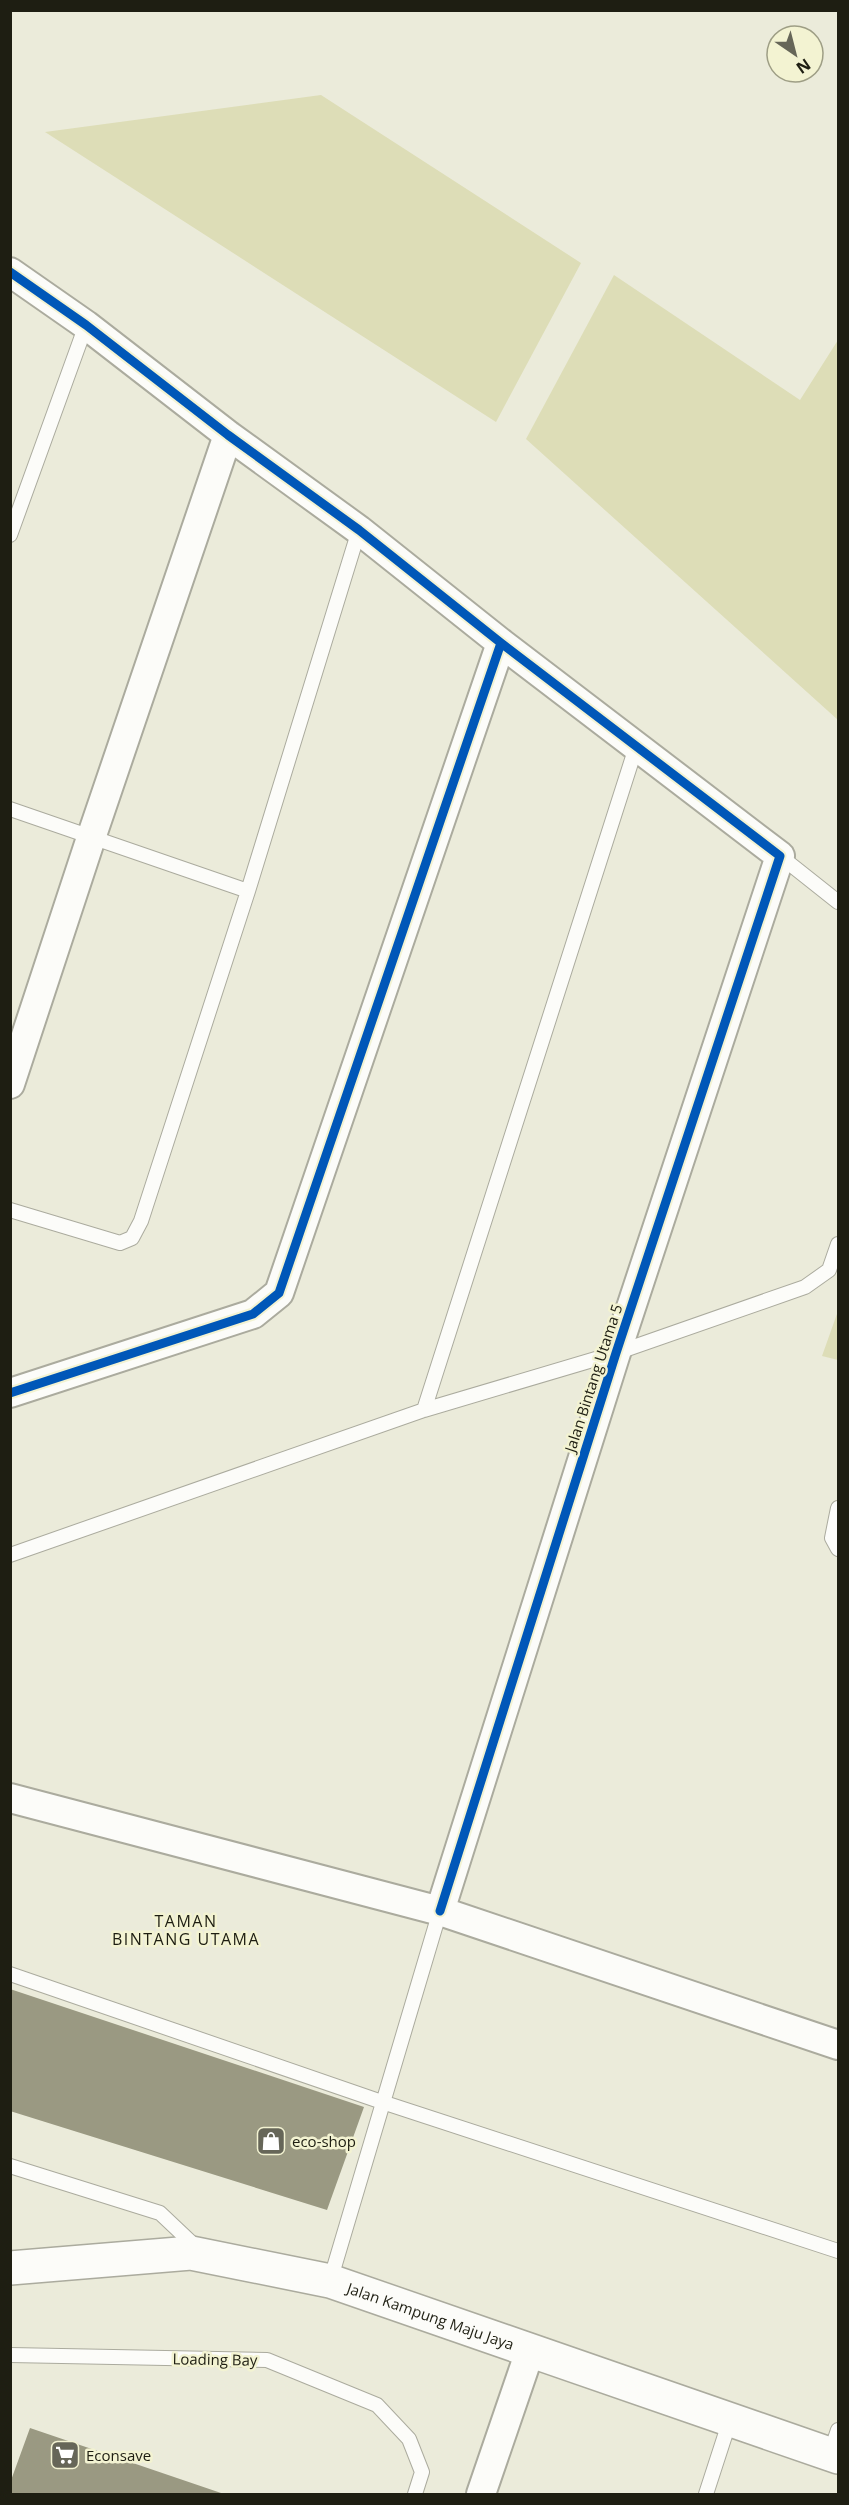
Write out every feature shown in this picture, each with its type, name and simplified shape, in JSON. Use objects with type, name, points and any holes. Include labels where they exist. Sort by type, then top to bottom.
[{"type":"street","points":[[10,272],[359,530],[501,643],[637,744],[780,856]]},
{"type":"street","points":[[10,1084],[228,435]]},
{"type":"street","points":[[10,1393],[253,1314],[279,1293],[501,643]]},
{"type":"street","name":"Jalan Bintang Utama 5","points":[[440,1911],[616,1353],[780,856]]},
{"type":"street","points":[[10,1798],[440,1911],[838,2045]]},
{"type":"street","name":"Jalan Kampung Maju Jaya","points":[[10,2268],[191,2253],[330,2282],[730,2420],[836,2447]]},
{"type":"street","points":[[481,2494],[530,2351]]},
{"type":"lane","points":[[10,535],[86,326]]},
{"type":"lane","points":[[10,1210],[120,1243],[132,1238],[141,1221],[248,891],[359,530]]},
{"type":"lane","points":[[424,1410],[637,744]]},
{"type":"lane","points":[[10,809],[248,891]]},
{"type":"lane","points":[[780,856],[838,902]]},
{"type":"lane","points":[[10,1555],[424,1410],[616,1353],[805,1287],[829,1270],[838,1244]]},
{"type":"lane","points":[[838,1508],[832,1538],[838,1549]]},
{"type":"lane","points":[[330,2282],[440,1911]]},
{"type":"lane","points":[[10,1974],[382,2102],[838,2251]]},
{"type":"lane","points":[[10,2166],[160,2212],[204,2255]]},
{"type":"lane","name":"Loading Bay","points":[[10,2355],[267,2360],[376,2405],[409,2439],[422,2472],[415,2494]]},
{"type":"lane","points":[[706,2494],[730,2420]]},
{"type":"green space","points":[[321,95],[581,263],[496,422],[45,132]]},
{"type":"green space","points":[[614,275],[800,400],[838,340],[838,720],[526,439]]},
{"type":"green space","points":[[838,1311],[838,1360],[822,1356]]},
{"type":"building","points":[[10,1989],[364,2107],[327,2210],[10,2111]]},
{"type":"building","name":"Econsave","points":[[30,2428],[224,2494],[10,2494],[10,2483]]},
{"type":"cycle path","points":[[10,272],[86,325],[228,435],[359,530],[501,643],[780,856],[616,1353],[440,1911]]},
{"type":"cycle path","points":[[10,1393],[253,1314],[279,1293],[501,643]]},
{"type":"place","name":"eco-shop","points":[[271,2141]]},
{"type":"place","name":"Econsave","points":[[65,2455]]},
{"type":"district","name":"TAMAN BINTANG UTAMA","points":[[186,1930]]}]
